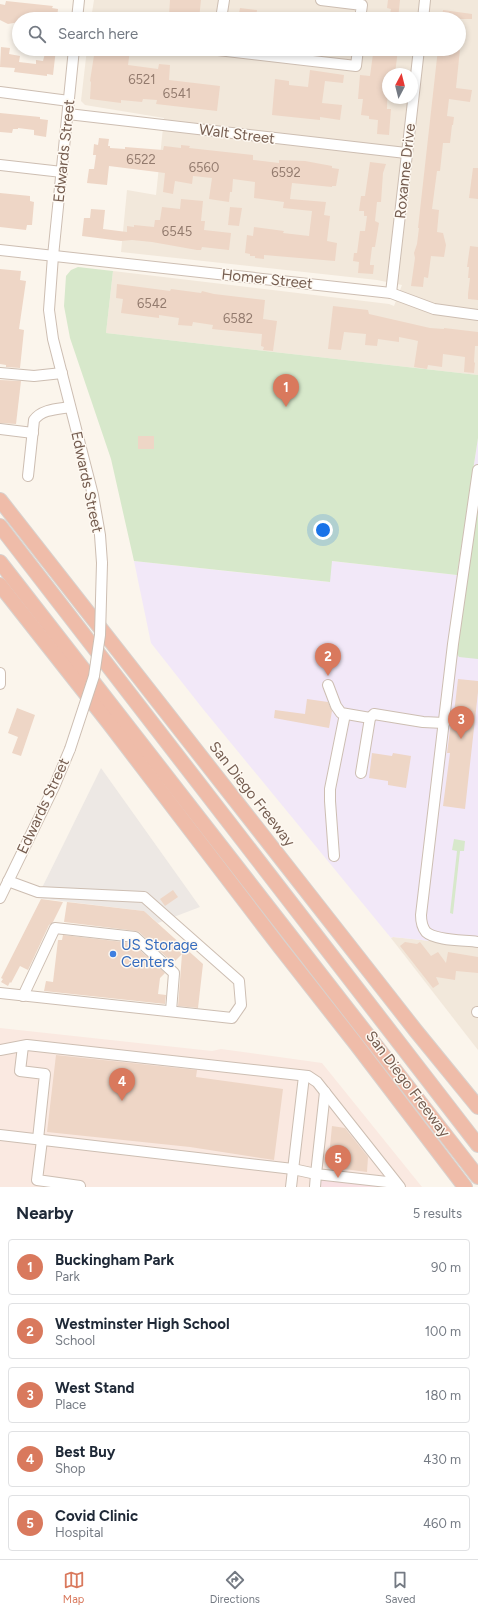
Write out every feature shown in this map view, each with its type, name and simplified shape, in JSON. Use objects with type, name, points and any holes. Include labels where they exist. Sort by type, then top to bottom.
[{"type":"highway","name":"San Diego Freeway","points":[[0,500],[416,1031],[478,1107]]},
{"type":"highway","points":[[0,526],[478,1145]]},
{"type":"highway","points":[[0,562],[478,1177]]},
{"type":"highway","name":"San Diego Freeway","points":[[0,585],[113,728],[465,1187]]},
{"type":"highway","points":[[447,1164],[461,1187]]},
{"type":"street","points":[[78,12],[79,0]]},
{"type":"street","points":[[223,12],[224,0]]},
{"type":"street","points":[[321,0],[362,5],[361,12]]},
{"type":"street","points":[[424,12],[425,0]]},
{"type":"street","name":"Edwards Street","points":[[0,898],[54,787],[70,749],[94,676],[100,635],[102,563],[100,535],[93,495],[50,325],[49,310],[73,56]]},
{"type":"street","points":[[270,56],[356,66],[357,56]]},
{"type":"street","name":"Roxanne Drive","points":[[391,293],[418,56]]},
{"type":"street","points":[[0,92],[69,100]]},
{"type":"street","name":"Walt Street","points":[[68,114],[406,153]]},
{"type":"street","points":[[0,164],[62,172]]},
{"type":"street","name":"Homer Street","points":[[0,250],[391,293],[434,309],[478,315]]},
{"type":"street","points":[[0,373],[34,376],[62,374]]},
{"type":"street","points":[[28,476],[34,420],[38,414],[70,407]]},
{"type":"street","points":[[0,429],[33,433]]},
{"type":"street","points":[[478,470],[462,575],[421,922],[427,933],[438,938],[478,942]]},
{"type":"street","points":[[0,673],[0,684]]},
{"type":"street","points":[[328,685],[336,706],[341,713],[370,718]]},
{"type":"street","points":[[334,856],[330,789],[345,714]]},
{"type":"street","points":[[361,773],[370,718],[374,714],[423,722],[444,723]]},
{"type":"street","points":[[0,994],[232,1018],[241,1005],[239,981],[144,897],[38,892],[8,881]]},
{"type":"street","points":[[23,996],[55,928],[135,937],[174,973],[171,1011]]},
{"type":"street","points":[[23,1046],[20,1071],[45,1074],[37,1180],[82,1187]]},
{"type":"street","points":[[0,1050],[23,1046],[312,1078],[325,1092],[398,1185]]},
{"type":"street","points":[[291,1187],[304,1076]]},
{"type":"street","points":[[315,1187],[325,1092]]},
{"type":"street","points":[[0,1134],[40,1140],[293,1169],[316,1174],[398,1185]]},
{"type":"shaded area","points":[[94,0],[478,0],[478,375],[106,333],[113,271],[389,304],[394,306],[402,285],[377,280],[121,252],[127,190],[156,195],[164,118],[85,105],[81,101],[86,56],[466,56],[466,12],[92,12]]},
{"type":"shaded area","points":[[478,438],[478,946],[391,938],[203,709],[151,643],[134,561],[329,582],[331,561],[457,575]]},
{"type":"shaded area","points":[[101,768],[200,907],[158,923],[144,911],[37,898]]},
{"type":"shaded area","points":[[391,938],[478,946],[478,1050]]},
{"type":"shaded area","points":[[0,1028],[212,1051],[221,1049],[322,1063],[422,1187],[0,1187]]},
{"type":"shaded area","points":[[322,1174],[394,1187],[320,1187]]},
{"type":"green space","points":[[78,267],[113,271],[106,333],[478,375],[478,438],[457,575],[332,561],[330,582],[134,561],[111,459],[70,338],[64,306],[66,276],[71,270]]},
{"type":"green space","points":[[478,500],[478,659],[459,657],[456,652]]},
{"type":"green space","points":[[454,839],[465,841],[464,851],[460,851],[453,914],[450,913],[457,851],[452,850]]},
{"type":"building","points":[[170,0],[201,0],[200,12],[169,12]]},
{"type":"building","points":[[388,0],[400,0],[399,12],[390,12],[391,9],[387,8]]},
{"type":"building","points":[[6,1],[53,6],[52,8],[58,9],[58,12],[12,12],[12,23],[8,24],[0,20],[0,4],[5,5]]},
{"type":"building","points":[[240,8],[257,10],[257,12],[239,12]]},
{"type":"building","points":[[443,10],[458,12],[443,12]]},
{"type":"building","points":[[466,13],[472,14],[472,19],[466,19]]},
{"type":"building","points":[[1,47],[10,48],[9,54],[12,55],[12,56],[20,56],[19,62],[36,64],[36,60],[43,61],[44,56],[55,56],[53,75],[47,74],[47,76],[14,72],[15,68],[0,67]]},
{"type":"building","points":[[94,56],[129,56],[128,65],[158,69],[159,64],[170,65],[169,80],[220,86],[217,111],[156,104],[157,100],[143,99],[142,102],[121,100],[121,103],[90,99],[90,81]]},
{"type":"building","points":[[373,56],[397,56],[396,68],[382,68],[382,104],[387,104],[387,109],[391,109],[389,135],[377,134],[378,120],[369,119],[369,116],[361,115],[363,99],[358,99],[360,75],[370,76]]},
{"type":"building","points":[[437,56],[459,56],[456,88],[472,90],[470,102],[449,99],[447,116],[454,117],[453,125],[450,143],[443,143],[440,171],[437,171],[432,209],[439,210],[437,232],[443,233],[446,245],[444,257],[431,256],[428,278],[424,277],[423,287],[411,286]]},
{"type":"building","points":[[310,70],[344,75],[343,83],[325,81],[322,103],[342,105],[340,120],[320,117],[320,120],[272,115],[275,79],[289,81],[289,85],[308,87]]},
{"type":"building","points":[[0,113],[40,117],[40,119],[48,120],[46,137],[34,135],[34,130],[18,128],[13,129],[12,133],[0,132]]},
{"type":"building","points":[[99,138],[109,139],[108,146],[110,146],[110,148],[125,149],[125,147],[163,150],[164,146],[181,148],[181,145],[190,146],[189,148],[253,155],[253,160],[279,163],[279,160],[305,161],[332,166],[332,168],[339,169],[336,186],[332,187],[292,183],[290,199],[326,202],[324,215],[330,216],[327,241],[337,243],[335,261],[264,255],[264,259],[255,258],[255,256],[250,256],[250,254],[245,253],[247,235],[253,236],[254,227],[284,231],[283,233],[309,236],[312,211],[283,208],[284,202],[254,198],[255,182],[233,179],[232,192],[230,192],[229,202],[209,199],[212,178],[193,176],[192,184],[175,181],[173,194],[163,192],[165,173],[109,166],[107,185],[87,183],[89,169],[94,169],[96,155],[93,155],[94,144],[98,145]]},
{"type":"building","points":[[370,162],[386,164],[383,173],[381,202],[377,202],[375,221],[379,223],[375,247],[372,247],[370,263],[370,265],[374,265],[373,274],[358,273],[359,262],[353,261],[354,253],[357,253],[360,231],[365,231],[367,216],[364,216],[364,211],[359,211],[361,196],[365,196]]},
{"type":"building","points":[[473,168],[478,168],[478,199],[469,198]]},
{"type":"building","points":[[0,193],[30,196],[30,201],[34,202],[32,225],[27,225],[26,230],[0,227]]},
{"type":"building","points":[[181,199],[203,201],[201,221],[205,221],[204,230],[231,233],[229,250],[202,247],[201,250],[197,250],[152,242],[132,240],[121,241],[82,236],[84,218],[90,218],[91,209],[105,210],[103,229],[127,232],[127,226],[134,227],[134,225],[154,227],[155,220],[160,220],[162,207],[180,209]]},
{"type":"building","points":[[230,207],[242,208],[239,226],[228,225]]},
{"type":"building","points":[[470,246],[478,247],[478,300],[468,299],[470,278],[468,278],[469,267],[467,267]]},
{"type":"building","points":[[0,269],[21,271],[20,280],[26,281],[19,329],[24,330],[20,368],[6,367],[6,365],[0,364]]},
{"type":"building","points":[[117,284],[170,291],[171,289],[201,293],[202,291],[214,294],[265,300],[263,319],[277,321],[273,351],[263,350],[264,347],[261,346],[262,334],[212,329],[213,325],[193,322],[192,326],[178,325],[179,318],[159,315],[159,318],[121,313],[123,299],[116,298]]},
{"type":"building","points":[[333,306],[368,310],[369,314],[430,328],[478,332],[478,346],[475,346],[474,373],[464,372],[465,357],[443,354],[442,367],[428,365],[427,369],[414,367],[418,341],[399,337],[399,342],[378,339],[377,346],[365,345],[366,334],[344,332],[341,350],[328,349]]},
{"type":"building","points":[[0,380],[21,381],[16,424],[0,423]]},
{"type":"building","points":[[138,436],[154,436],[154,449],[138,449]]},
{"type":"building","points":[[458,679],[478,681],[465,809],[443,806],[450,753],[447,753],[451,722],[453,722]]},
{"type":"building","points":[[307,699],[328,702],[332,711],[329,728],[274,718],[275,710],[305,714]]},
{"type":"building","points":[[17,708],[35,715],[21,756],[12,753],[18,737],[8,733]]},
{"type":"building","points":[[372,753],[392,756],[393,753],[411,756],[406,788],[388,785],[388,781],[369,778]]},
{"type":"building","points":[[173,890],[178,897],[165,906],[160,899]]},
{"type":"building","points":[[41,899],[63,902],[53,922],[49,925],[28,970],[20,966],[8,986],[1,982],[3,979],[1,978]]},
{"type":"building","points":[[67,902],[144,911],[203,964],[198,1008],[178,1006],[182,954],[173,963],[139,932],[64,922]]},
{"type":"building","points":[[63,935],[132,943],[165,973],[160,978],[158,994],[166,995],[165,1004],[44,991],[46,981],[53,982],[58,940],[62,940]]},
{"type":"building","points":[[405,942],[417,944],[420,942],[431,956],[438,952],[446,963],[448,952],[478,957],[478,973],[456,971],[455,980],[436,977],[439,984],[433,988],[400,946]]},
{"type":"building","points":[[56,1055],[197,1070],[196,1077],[283,1089],[274,1160],[190,1147],[47,1132]]},
{"type":"building","points":[[332,1126],[345,1128],[368,1157],[367,1172],[328,1167]]},
{"type":"place","name":"Buckingham Park","points":[[286,407]]},
{"type":"place","name":"Westminster High School","points":[[328,676]]},
{"type":"place","name":"West Stand","points":[[461,739]]},
{"type":"place","name":"US Storage Centers","points":[[113,954]]},
{"type":"place","name":"Best Buy","points":[[122,1101]]},
{"type":"place","name":"Covid Clinic","points":[[338,1178]]}]
